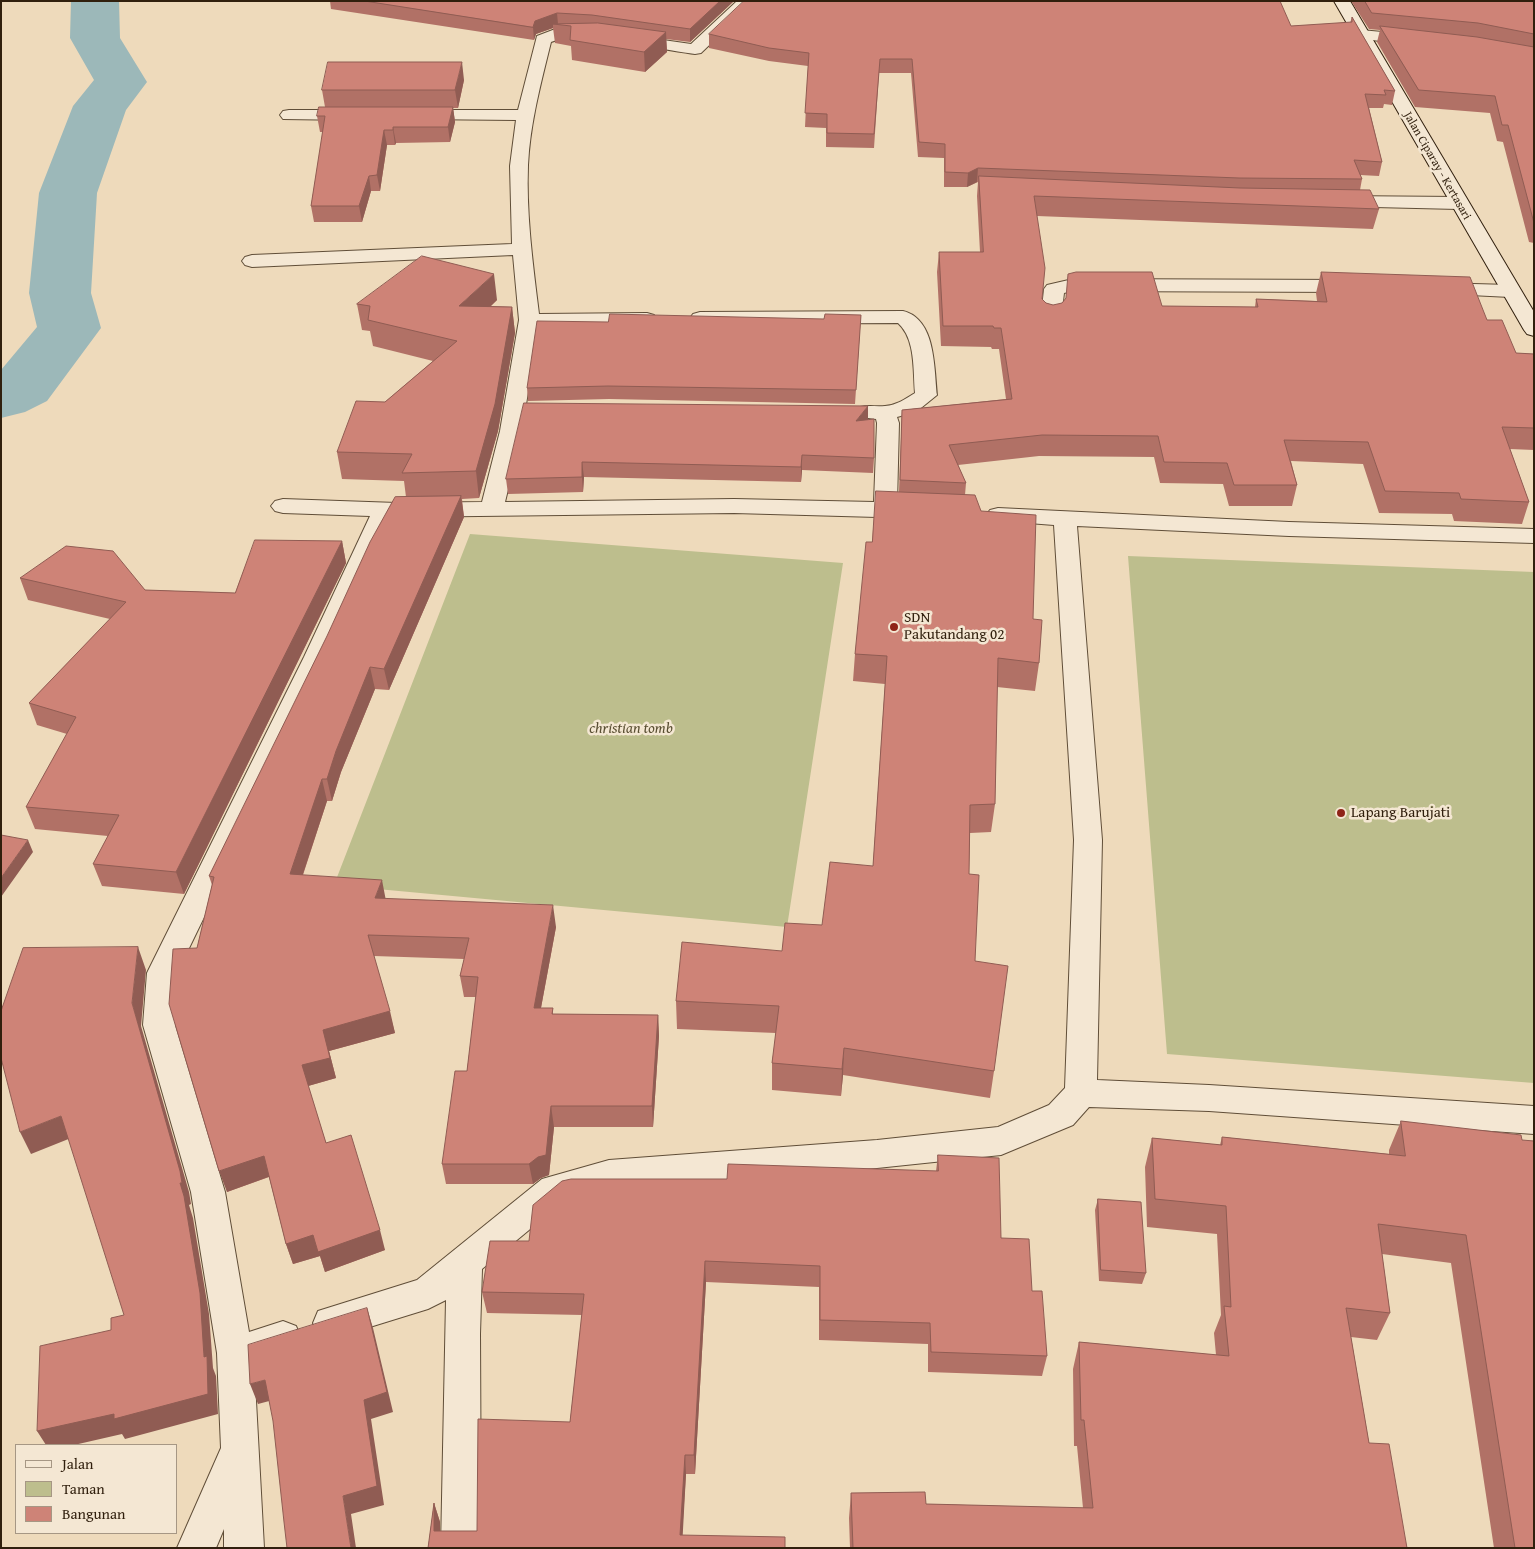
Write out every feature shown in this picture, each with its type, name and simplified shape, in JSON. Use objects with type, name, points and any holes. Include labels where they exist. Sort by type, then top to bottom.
[{"type":"street","points":[[492,507],[523,410],[529,320],[522,249],[518,166],[525,115],[543,39],[558,33],[594,35],[695,49],[747,1]]},
{"type":"street","name":"Jalan Ciparay - Kertasari","points":[[1342,1],[1510,292],[1534,330]]},
{"type":"street","points":[[1361,35],[1426,41]]},
{"type":"street","points":[[289,115],[373,115]]},
{"type":"street","points":[[401,115],[525,115]]},
{"type":"street","points":[[1324,202],[1458,202]]},
{"type":"street","points":[[252,261],[428,256],[522,249]]},
{"type":"street","points":[[1051,318],[1054,289],[1073,286],[1372,287]]},
{"type":"street","points":[[1422,288],[1510,292]]},
{"type":"street","points":[[529,320],[903,317],[915,328],[919,339],[926,395],[908,407],[885,413],[846,411]]},
{"type":"street","points":[[885,413],[888,423],[885,510]]},
{"type":"street","points":[[283,506],[434,510],[492,507],[808,506],[932,512]]},
{"type":"street","points":[[244,1548],[235,1353],[208,1192],[158,1025],[162,973],[317,657],[386,508]]},
{"type":"street","points":[[980,514],[1299,529],[1534,536]]},
{"type":"street","points":[[235,1353],[428,1293],[554,1189],[586,1180],[633,1172],[877,1154],[1002,1141],[1061,1115],[1081,1093],[1088,840],[1065,518]]},
{"type":"street","points":[[1081,1093],[1210,1098],[1534,1120]]},
{"type":"street","points":[[461,1548],[462,1334],[465,1263]]},
{"type":"street","points":[[196,1548],[240,1448]]},
{"type":"green space","name":"christian tomb","points":[[470,534],[843,563],[787,927],[334,885]]},
{"type":"green space","name":"Lapang Barujati","points":[[1128,556],[1534,572],[1534,1083],[1167,1054]]},
{"type":"building","points":[[365,1],[720,1],[690,29],[592,15],[557,13],[535,21],[533,27]]},
{"type":"building","points":[[744,1],[1280,1],[1291,26],[1352,22],[1352,17],[1395,91],[1384,90],[1386,95],[1365,94],[1382,162],[1354,160],[1362,179],[1239,178],[978,168],[968,173],[945,172],[945,144],[919,142],[912,59],[880,59],[874,134],[827,133],[827,114],[805,113],[809,53],[769,48],[709,34]]},
{"type":"building","points":[[1365,1],[1534,1],[1534,34],[1478,23],[1372,13]]},
{"type":"building","points":[[598,23],[666,32],[644,52],[570,40],[571,26],[553,24]]},
{"type":"building","points":[[1380,26],[1477,37],[1534,47],[1534,223],[1508,125],[1502,125],[1495,96],[1419,90]]},
{"type":"building","points":[[328,62],[462,62],[455,90],[322,90]]},
{"type":"building","points":[[319,107],[453,107],[448,127],[393,127],[393,130],[384,130],[377,175],[369,176],[359,206],[311,206],[325,116],[317,116]]},
{"type":"building","points":[[979,176],[1240,188],[1370,190],[1379,209],[1034,196],[1045,268],[1042,299],[1046,303],[1053,305],[1062,303],[1066,298],[1068,274],[1076,272],[1152,272],[1162,306],[1258,307],[1256,299],[1327,302],[1321,272],[1470,277],[1487,320],[1502,320],[1516,353],[1534,354],[1534,428],[1502,427],[1529,502],[1461,499],[1459,493],[1385,491],[1368,442],[1284,440],[1297,485],[1234,485],[1227,463],[1164,462],[1158,436],[1042,435],[949,445],[966,483],[900,480],[902,410],[1012,399],[1001,328],[994,328],[993,326],[943,326],[939,252],[983,252]]},
{"type":"building","points":[[422,256],[494,274],[459,306],[512,307],[495,404],[476,471],[402,473],[412,454],[337,452],[356,401],[385,402],[457,341],[368,320],[370,306],[357,304]]},
{"type":"building","points":[[610,314],[824,319],[825,314],[861,315],[856,390],[608,386],[527,388],[537,321],[608,322]]},
{"type":"building","points":[[524,403],[868,406],[856,421],[874,419],[874,458],[802,455],[801,467],[582,462],[582,477],[506,479]]},
{"type":"building","points":[[876,491],[975,495],[981,511],[1036,515],[1033,619],[1042,620],[1039,663],[998,658],[995,804],[970,805],[969,874],[979,875],[975,961],[1008,966],[994,1071],[844,1048],[842,1069],[772,1063],[779,1006],[676,1001],[682,942],[782,951],[785,923],[822,925],[830,862],[873,866],[887,656],[855,654],[866,542],[872,542]]},
{"type":"building","points":[[461,496],[384,669],[370,667],[336,751],[327,779],[322,779],[290,874],[382,880],[375,898],[553,905],[534,1008],[553,1008],[552,1014],[658,1015],[652,1106],[551,1106],[546,1155],[538,1157],[529,1164],[442,1164],[455,1071],[467,1071],[478,977],[460,976],[469,938],[368,935],[390,1011],[323,1030],[330,1058],[302,1065],[326,1143],[351,1135],[380,1230],[318,1252],[313,1235],[286,1244],[264,1156],[219,1171],[169,1004],[173,949],[197,948],[214,877],[209,876],[327,636],[370,542],[395,497]]},
{"type":"building","points":[[255,540],[342,541],[176,872],[93,864],[119,815],[26,807],[76,717],[29,703],[126,602],[20,578],[66,546],[113,551],[145,590],[235,593]]},
{"type":"building","points":[[1,835],[28,840],[1,878]]},
{"type":"building","points":[[138,947],[132,1003],[180,1171],[182,1183],[180,1183],[184,1196],[200,1293],[204,1357],[207,1356],[208,1394],[114,1419],[114,1414],[37,1431],[40,1346],[111,1330],[111,1318],[124,1315],[61,1116],[20,1132],[1,1058],[1,1011],[23,948]]},
{"type":"building","points":[[1401,1121],[1521,1135],[1522,1140],[1534,1141],[1534,1548],[1515,1548],[1466,1235],[1378,1224],[1390,1313],[1346,1308],[1369,1443],[1389,1444],[1407,1548],[853,1548],[851,1493],[925,1492],[926,1504],[1093,1508],[1084,1420],[1081,1420],[1079,1342],[1229,1356],[1224,1306],[1231,1307],[1226,1206],[1155,1199],[1152,1138],[1222,1145],[1222,1137],[1405,1156]]},
{"type":"building","points":[[938,1155],[999,1158],[1001,1238],[1029,1239],[1032,1291],[1042,1291],[1047,1356],[931,1352],[930,1323],[820,1320],[820,1266],[705,1261],[694,1455],[685,1455],[680,1535],[785,1537],[785,1548],[428,1548],[434,1503],[434,1531],[477,1531],[478,1419],[570,1422],[584,1294],[482,1292],[490,1241],[529,1241],[533,1205],[562,1181],[571,1179],[727,1179],[728,1164],[938,1171]]},
{"type":"building","points":[[1098,1199],[1141,1202],[1146,1273],[1101,1270]]},
{"type":"building","points":[[367,1308],[387,1392],[364,1400],[377,1486],[343,1496],[351,1548],[287,1548],[273,1421],[265,1380],[250,1384],[248,1345]]},
{"type":"waterway","points":[[1,398],[23,387],[69,328],[60,293],[68,193],[100,106],[121,82],[95,38],[95,1]]},
{"type":"place","name":"SDN Pakutandang 02","points":[[894,627]]},
{"type":"place","name":"Lapang Barujati","points":[[1341,813]]}]
